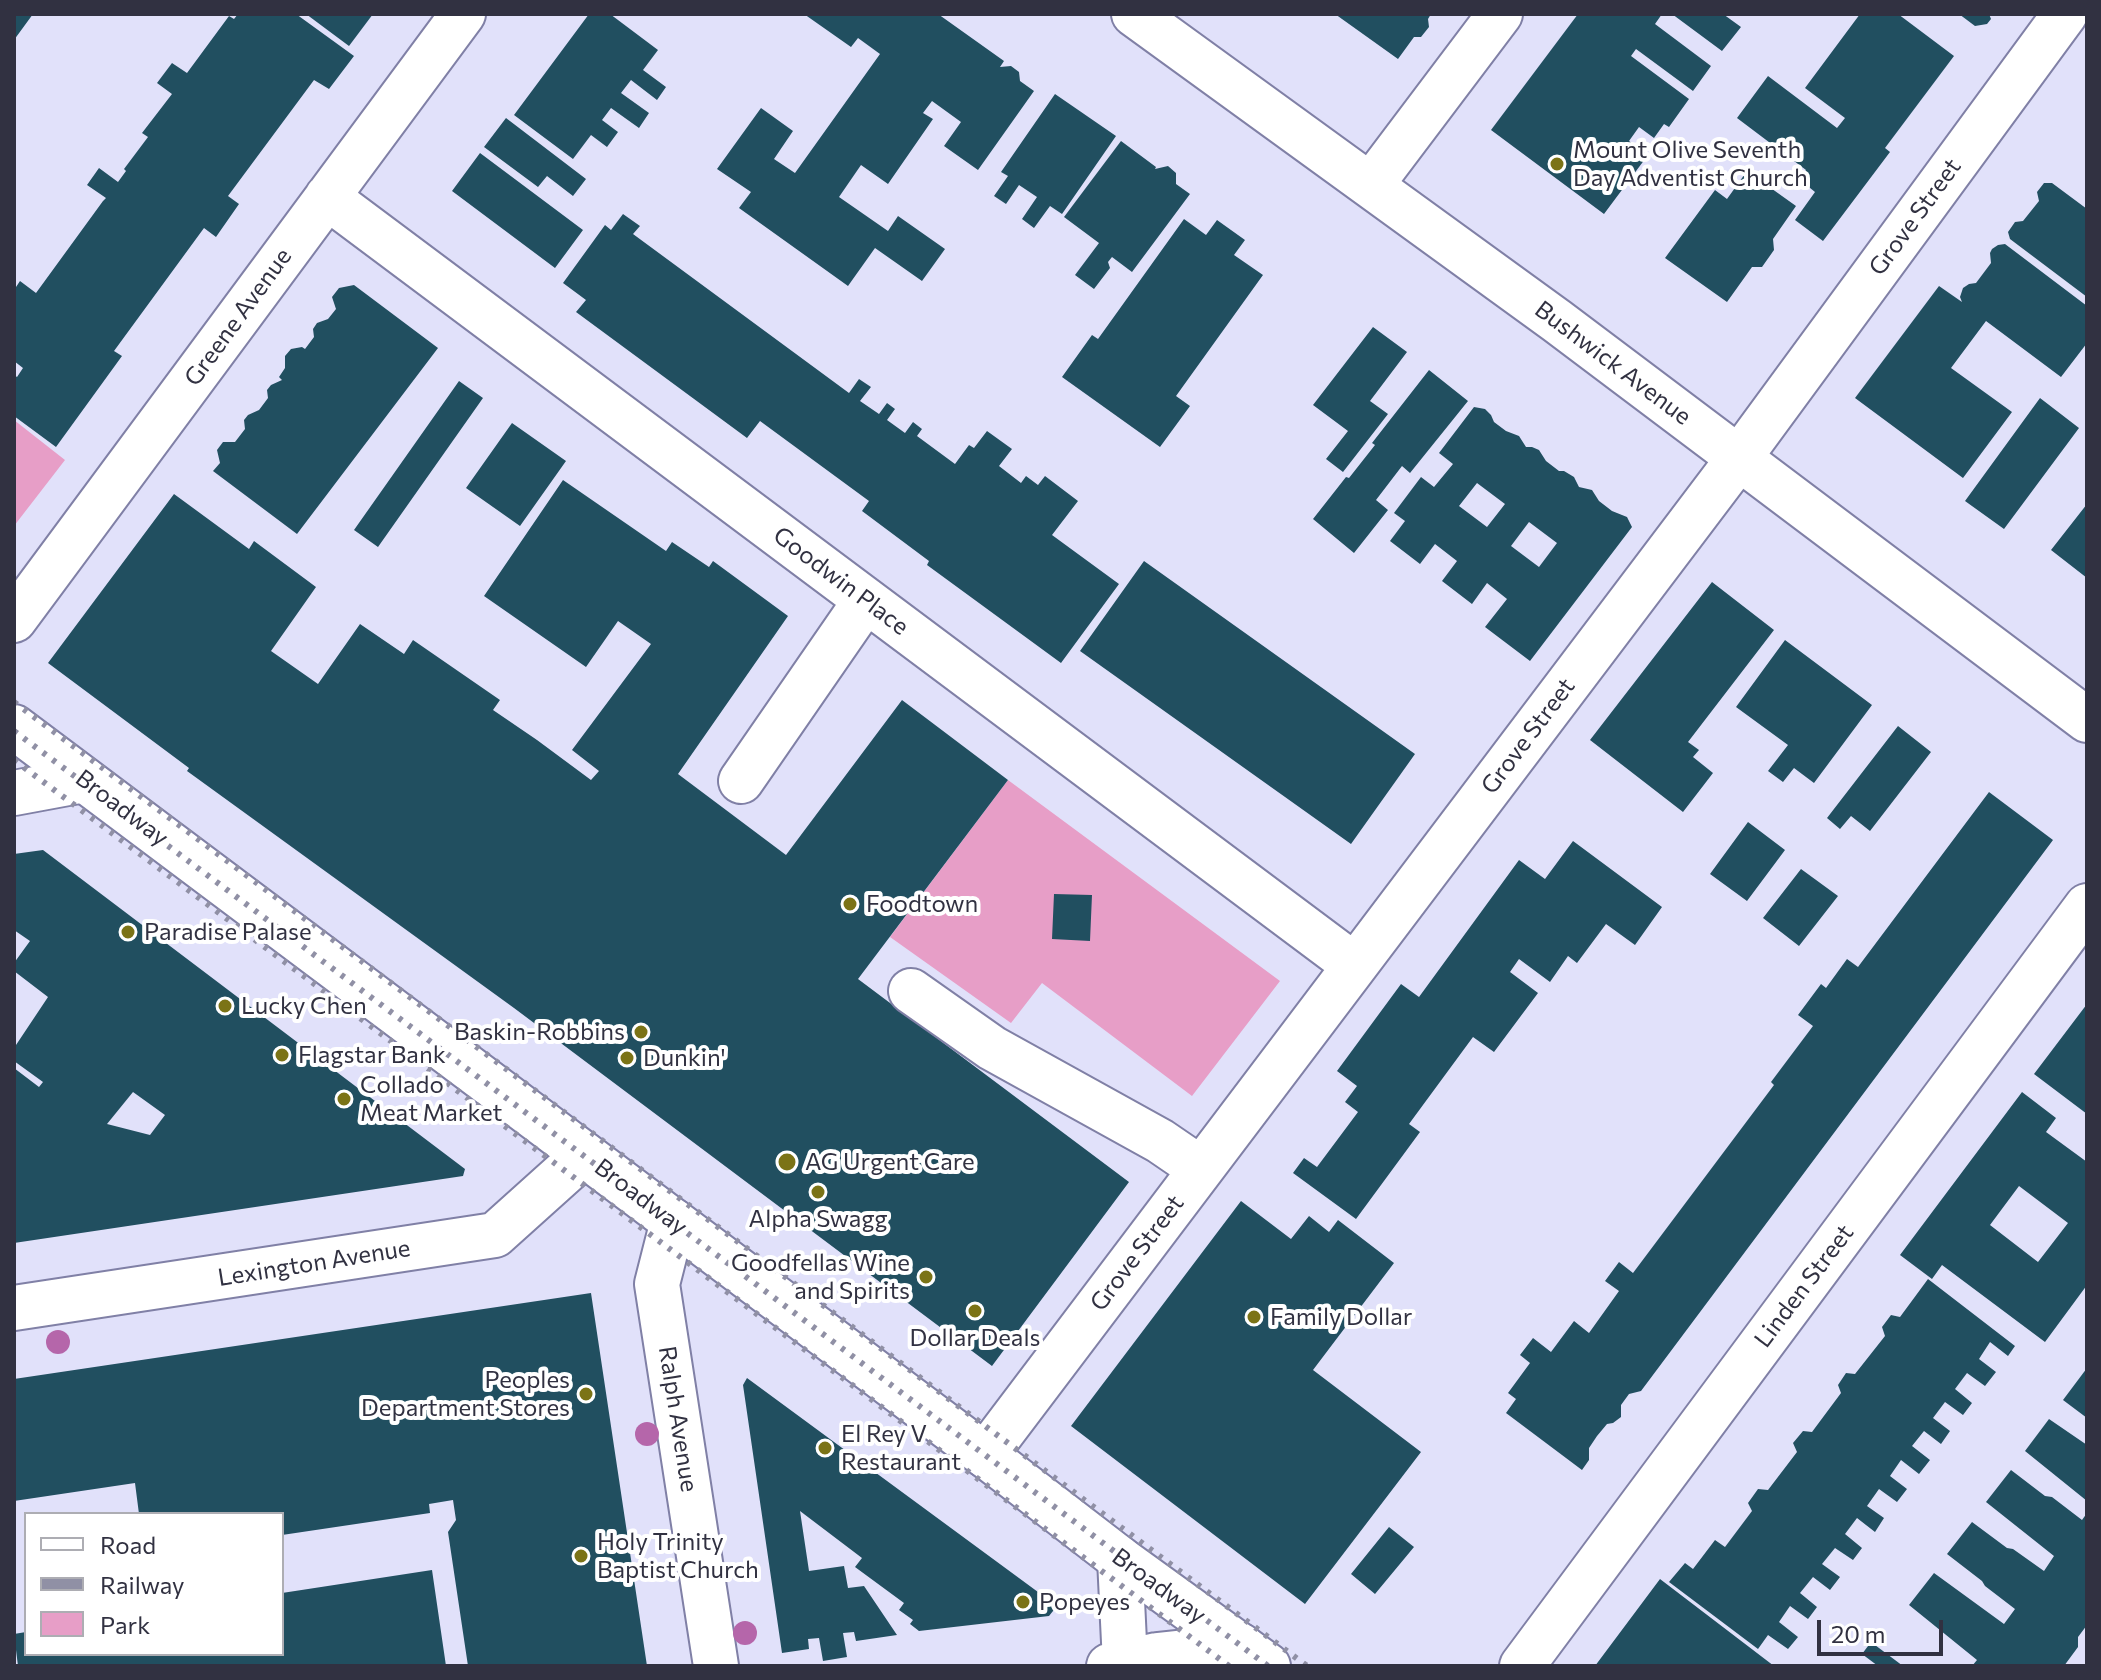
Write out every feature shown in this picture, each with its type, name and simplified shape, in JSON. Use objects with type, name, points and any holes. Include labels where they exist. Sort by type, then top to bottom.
[{"type":"street","name":"Greene Avenue","points":[[14,620],[463,14]]},
{"type":"street","name":"Bushwick Avenue","points":[[1134,14],[1631,376],[2087,720]]},
{"type":"street","points":[[1371,185],[1500,14]]},
{"type":"street","name":"Grove Street","points":[[985,1455],[1739,458],[2065,14]]},
{"type":"street","name":"Goodwin Place","points":[[327,197],[1354,965]]},
{"type":"street","points":[[741,781],[866,600]]},
{"type":"street","name":"Broadway","points":[[14,727],[1120,1559],[1255,1656]]},
{"type":"street","points":[[14,793],[84,780]]},
{"type":"street","name":"Linden Street","points":[[1522,1666],[2087,906]]},
{"type":"street","points":[[911,991],[992,1048],[1160,1141],[1201,1169]]},
{"type":"street","name":"Lexington Avenue","points":[[14,1308],[495,1235],[584,1155]]},
{"type":"street","name":"Ralph Avenue","points":[[673,1221],[657,1284],[716,1666]]},
{"type":"street","points":[[1120,1559],[1117,1665],[1157,1655],[1255,1656]]},
{"type":"green space","points":[[14,420],[65,460],[14,526]]},
{"type":"green space","points":[[1008,780],[1280,981],[1192,1096],[1042,983],[1011,1023],[890,937]]},
{"type":"building","points":[[14,14],[33,14],[14,40]]},
{"type":"building","points":[[238,14],[296,14],[354,56],[329,89],[314,80],[228,196],[239,204],[216,237],[204,228],[114,351],[122,356],[56,447],[14,416],[14,375],[17,377],[23,368],[14,361],[14,290],[20,281],[36,293],[106,198],[87,185],[99,168],[118,182],[126,171],[124,169],[148,137],[142,133],[172,94],[157,83],[172,63],[187,73],[229,16],[234,19]]},
{"type":"building","points":[[306,14],[373,14],[349,46]]},
{"type":"building","points":[[589,14],[610,14],[658,50],[643,70],[666,87],[657,100],[631,80],[621,93],[649,113],[639,128],[611,108],[602,120],[618,132],[607,147],[591,135],[573,159],[514,115]]},
{"type":"building","points":[[804,14],[938,14],[1004,61],[1000,67],[1011,66],[1019,72],[1020,81],[1034,91],[978,170],[944,146],[961,122],[932,101],[923,113],[933,119],[888,184],[861,165],[839,197],[888,231],[898,216],[945,249],[922,281],[875,248],[848,286],[739,208],[751,192],[717,169],[761,108],[793,131],[774,159],[795,173],[880,54],[858,38],[851,47]]},
{"type":"building","points":[[1335,14],[1431,14],[1429,27],[1421,37],[1414,37],[1398,59]]},
{"type":"building","points":[[1578,14],[1662,14],[1655,24],[1711,66],[1693,91],[1636,49],[1631,56],[1689,99],[1669,127],[1664,124],[1654,138],[1639,127],[1629,141],[1648,155],[1604,214],[1491,130]]},
{"type":"building","points":[[1672,14],[1723,14],[1741,27],[1722,51]]},
{"type":"building","points":[[1860,14],[1898,14],[1954,56],[1885,148],[1890,152],[1823,241],[1795,220],[1815,192],[1799,179],[1806,170],[1737,118],[1768,76],[1837,128],[1845,118],[1805,88]]},
{"type":"building","points":[[1959,14],[1989,14],[1991,19],[1987,24],[1975,26]]},
{"type":"building","points":[[1055,94],[1116,136],[1062,214],[1050,206],[1034,228],[1022,219],[1037,197],[1019,185],[1006,204],[994,196],[1008,176],[1001,172]]},
{"type":"building","points":[[506,118],[586,179],[573,196],[547,176],[538,187],[484,147]]},
{"type":"building","points":[[1121,141],[1155,169],[1168,166],[1176,173],[1176,184],[1190,194],[1132,272],[1112,257],[1108,262],[1110,268],[1094,289],[1075,275],[1099,243],[1064,217]]},
{"type":"building","points":[[480,153],[583,230],[555,268],[452,191]]},
{"type":"building","points":[[1747,171],[1796,206],[1773,239],[1774,250],[1762,267],[1752,267],[1727,302],[1665,258],[1715,190],[1727,199]]},
{"type":"building","points":[[2044,183],[2052,183],[2087,209],[2087,297],[2010,239],[2008,232],[2015,222],[2023,221],[2039,201],[2037,192]]},
{"type":"building","points":[[623,214],[640,226],[633,234],[849,393],[859,379],[871,387],[860,401],[879,414],[887,403],[895,409],[887,420],[905,433],[913,422],[922,429],[917,436],[955,464],[969,445],[974,448],[987,431],[1012,449],[999,466],[1021,483],[1026,476],[1038,485],[1045,476],[1078,501],[1052,535],[1119,584],[1061,663],[927,565],[929,561],[862,511],[869,501],[760,421],[747,438],[576,312],[586,300],[563,283],[605,225],[611,230]]},
{"type":"building","points":[[1184,219],[1206,235],[1217,220],[1245,240],[1234,255],[1263,275],[1176,396],[1190,406],[1160,447],[1062,377],[1092,335],[1098,339]]},
{"type":"building","points":[[2005,244],[2087,306],[2087,343],[2061,377],[1986,321],[1951,368],[2012,412],[1963,478],[1855,398],[1939,286],[1962,302],[1963,288],[1976,283],[1991,263],[1992,249]]},
{"type":"building","points":[[354,285],[438,348],[297,534],[213,471],[220,463],[217,450],[223,442],[235,442],[245,429],[244,420],[259,410],[268,398],[267,390],[271,385],[282,380],[279,377],[285,368],[285,356],[291,349],[305,349],[314,337],[313,329],[317,323],[328,319],[336,309],[332,297],[339,288]]},
{"type":"building","points":[[1373,327],[1407,352],[1370,401],[1388,414],[1343,472],[1326,459],[1348,431],[1313,405]]},
{"type":"building","points":[[1429,370],[1468,401],[1410,473],[1402,466],[1376,500],[1388,510],[1354,553],[1313,519],[1375,445],[1372,443]]},
{"type":"building","points":[[459,381],[483,398],[378,547],[354,530]]},
{"type":"building","points":[[2040,398],[2079,428],[2004,529],[1965,501]]},
{"type":"building","points":[[1474,407],[1485,409],[1494,422],[1519,436],[1526,447],[1539,450],[1546,461],[1574,477],[1579,487],[1592,490],[1599,501],[1627,517],[1632,527],[1530,661],[1485,627],[1507,599],[1487,583],[1472,604],[1442,581],[1457,561],[1435,544],[1420,564],[1390,541],[1405,521],[1394,513],[1421,477],[1434,487],[1453,464],[1439,453]],"holes":[[[1477,483],[1505,504],[1487,527],[1459,506]],[[1529,522],[1557,543],[1539,567],[1511,546]]]},
{"type":"building","points":[[512,423],[566,461],[520,526],[466,488]]},
{"type":"building","points":[[563,480],[666,551],[672,542],[709,567],[713,561],[788,616],[678,774],[786,855],[902,700],[1008,780],[858,979],[1129,1182],[992,1366],[514,1008],[187,771],[189,768],[48,663],[174,494],[249,549],[254,541],[316,587],[271,651],[318,684],[360,624],[404,654],[413,640],[500,700],[493,710],[591,780],[599,771],[572,750],[651,644],[618,621],[586,667],[484,596]]},
{"type":"building","points":[[2087,504],[2087,578],[2051,550]]},
{"type":"building","points":[[1144,561],[1415,754],[1351,844],[1080,651]]},
{"type":"building","points":[[1712,582],[1774,630],[1688,742],[1699,750],[1693,757],[1713,773],[1683,812],[1590,740]]},
{"type":"building","points":[[1785,640],[1872,705],[1814,783],[1794,768],[1783,782],[1768,771],[1788,745],[1736,707]]},
{"type":"building","points":[[1898,726],[1931,752],[1870,831],[1851,816],[1840,829],[1827,818]]},
{"type":"building","points":[[1989,792],[2053,840],[1641,1391],[1629,1394],[1621,1405],[1621,1417],[1607,1424],[1597,1436],[1589,1448],[1589,1460],[1582,1470],[1506,1413],[1516,1399],[1508,1393],[1530,1363],[1520,1355],[1533,1338],[1551,1352],[1574,1321],[1589,1333],[1619,1291],[1605,1281],[1619,1262],[1633,1273],[1774,1085],[1771,1082],[1813,1026],[1798,1015],[1821,984],[1826,988],[1847,959],[1858,967]]},
{"type":"building","points":[[1748,822],[1785,850],[1747,901],[1710,874]]},
{"type":"building","points":[[1573,841],[1662,907],[1635,945],[1606,924],[1577,963],[1568,956],[1550,982],[1519,959],[1510,972],[1538,993],[1494,1052],[1473,1037],[1409,1124],[1420,1132],[1356,1219],[1293,1173],[1304,1158],[1317,1167],[1358,1112],[1345,1102],[1357,1086],[1337,1071],[1401,984],[1419,997],[1519,860],[1545,879]]},
{"type":"building","points":[[43,850],[465,1169],[463,1176],[14,1243],[14,1068],[39,1087],[43,1082],[14,1061],[14,1048],[48,997],[14,971],[14,963],[30,941],[14,930],[14,854]],"holes":[[[133,1092],[165,1115],[150,1135],[107,1124]]]},
{"type":"building","points":[[1801,869],[1838,896],[1799,946],[1763,918]]},
{"type":"building","points":[[1054,894],[1092,895],[1090,941],[1052,939]]},
{"type":"building","points":[[2087,1004],[2087,1114],[2034,1074]]},
{"type":"building","points":[[2022,1092],[2056,1118],[2046,1132],[2087,1162],[2087,1285],[2045,1342],[1942,1265],[1932,1279],[1900,1255]],"holes":[[[2019,1186],[2068,1223],[2038,1262],[1990,1225]]]},
{"type":"building","name":"Family Dollar","points":[[1241,1201],[1291,1239],[1309,1216],[1329,1232],[1338,1220],[1394,1263],[1313,1370],[1421,1452],[1305,1604],[1071,1426]]},
{"type":"building","points":[[1928,1279],[2015,1346],[2008,1356],[1990,1342],[1979,1359],[1996,1372],[1985,1386],[1967,1373],[1955,1389],[1972,1403],[1963,1415],[1945,1402],[1933,1418],[1950,1431],[1941,1444],[1924,1431],[1912,1446],[1930,1460],[1919,1474],[1901,1460],[1890,1476],[1907,1489],[1897,1502],[1879,1489],[1867,1506],[1884,1518],[1875,1532],[1857,1518],[1845,1534],[1862,1548],[1853,1560],[1835,1548],[1822,1564],[1840,1577],[1830,1590],[1813,1577],[1800,1593],[1817,1607],[1808,1619],[1790,1606],[1779,1622],[1798,1637],[1788,1649],[1768,1635],[1758,1649],[1669,1582],[1685,1563],[1693,1569],[1715,1540],[1725,1547],[1752,1511],[1748,1503],[1758,1489],[1768,1490],[1797,1452],[1793,1443],[1803,1431],[1812,1432],[1841,1393],[1838,1385],[1846,1373],[1855,1374],[1885,1336],[1882,1327],[1891,1315],[1900,1317]]},
{"type":"building","points":[[591,1293],[647,1666],[468,1666],[448,1532],[456,1520],[453,1500],[429,1504],[430,1513],[284,1535],[284,1512],[139,1512],[135,1483],[14,1501],[14,1379]]},
{"type":"building","points":[[2087,1368],[2087,1418],[2063,1400]]},
{"type":"building","points":[[747,1378],[1057,1606],[1049,1616],[919,1631],[910,1624],[913,1620],[899,1610],[904,1603],[855,1567],[862,1558],[800,1511],[809,1571],[844,1566],[848,1588],[864,1586],[897,1635],[856,1641],[854,1632],[843,1633],[847,1657],[823,1661],[819,1638],[808,1639],[809,1649],[782,1653],[743,1385]]},
{"type":"building","points":[[2049,1419],[2087,1445],[2087,1501],[2025,1451]]},
{"type":"building","points":[[2011,1470],[2082,1520],[2087,1513],[2087,1625],[2078,1637],[2078,1647],[2064,1666],[1972,1666],[1977,1660],[1909,1605],[1934,1573],[2004,1624],[2015,1609],[1947,1554],[1972,1522],[2044,1571],[2054,1556],[1986,1502]]},
{"type":"building","points":[[1389,1527],[1414,1547],[1375,1594],[1351,1574]]},
{"type":"building","points":[[432,1570],[446,1666],[18,1666],[14,1634],[24,1632],[24,1656],[284,1656],[284,1593]]},
{"type":"building","points":[[1660,1579],[1774,1666],[1595,1666]]},
{"type":"building","points":[[1871,1642],[1903,1666],[1878,1666],[1862,1654]]},
{"type":"railway","points":[[14,702],[1307,1666]]},
{"type":"railway","points":[[14,731],[1268,1666]]},
{"type":"railway","points":[[14,760],[1229,1666]]},
{"type":"place","name":"Mount Olive Seventh Day Adventist Church","points":[[1557,164]]},
{"type":"place","name":"Foodtown","points":[[850,904]]},
{"type":"place","name":"Paradise Palase","points":[[128,932]]},
{"type":"place","name":"Lucky Chen","points":[[225,1006]]},
{"type":"place","name":"Baskin-Robbins","points":[[641,1032]]},
{"type":"place","name":"Flagstar Bank","points":[[282,1055]]},
{"type":"place","name":"Dunkin'","points":[[627,1058]]},
{"type":"place","name":"Collado Meat Market","points":[[344,1099]]},
{"type":"place","name":"AG Urgent Care","points":[[787,1162]]},
{"type":"place","name":"Alpha Swagg","points":[[818,1192]]},
{"type":"place","name":"Goodfellas Wine and Spirits","points":[[926,1277]]},
{"type":"place","name":"Dollar Deals","points":[[975,1311]]},
{"type":"place","name":"Family Dollar","points":[[1254,1317]]},
{"type":"place","name":"Peoples Department Stores","points":[[586,1394]]},
{"type":"place","name":"El Rey V Restaurant","points":[[825,1448]]},
{"type":"place","name":"Holy Trinity Baptist Church","points":[[581,1556]]},
{"type":"place","name":"Popeyes","points":[[1023,1602]]}]
